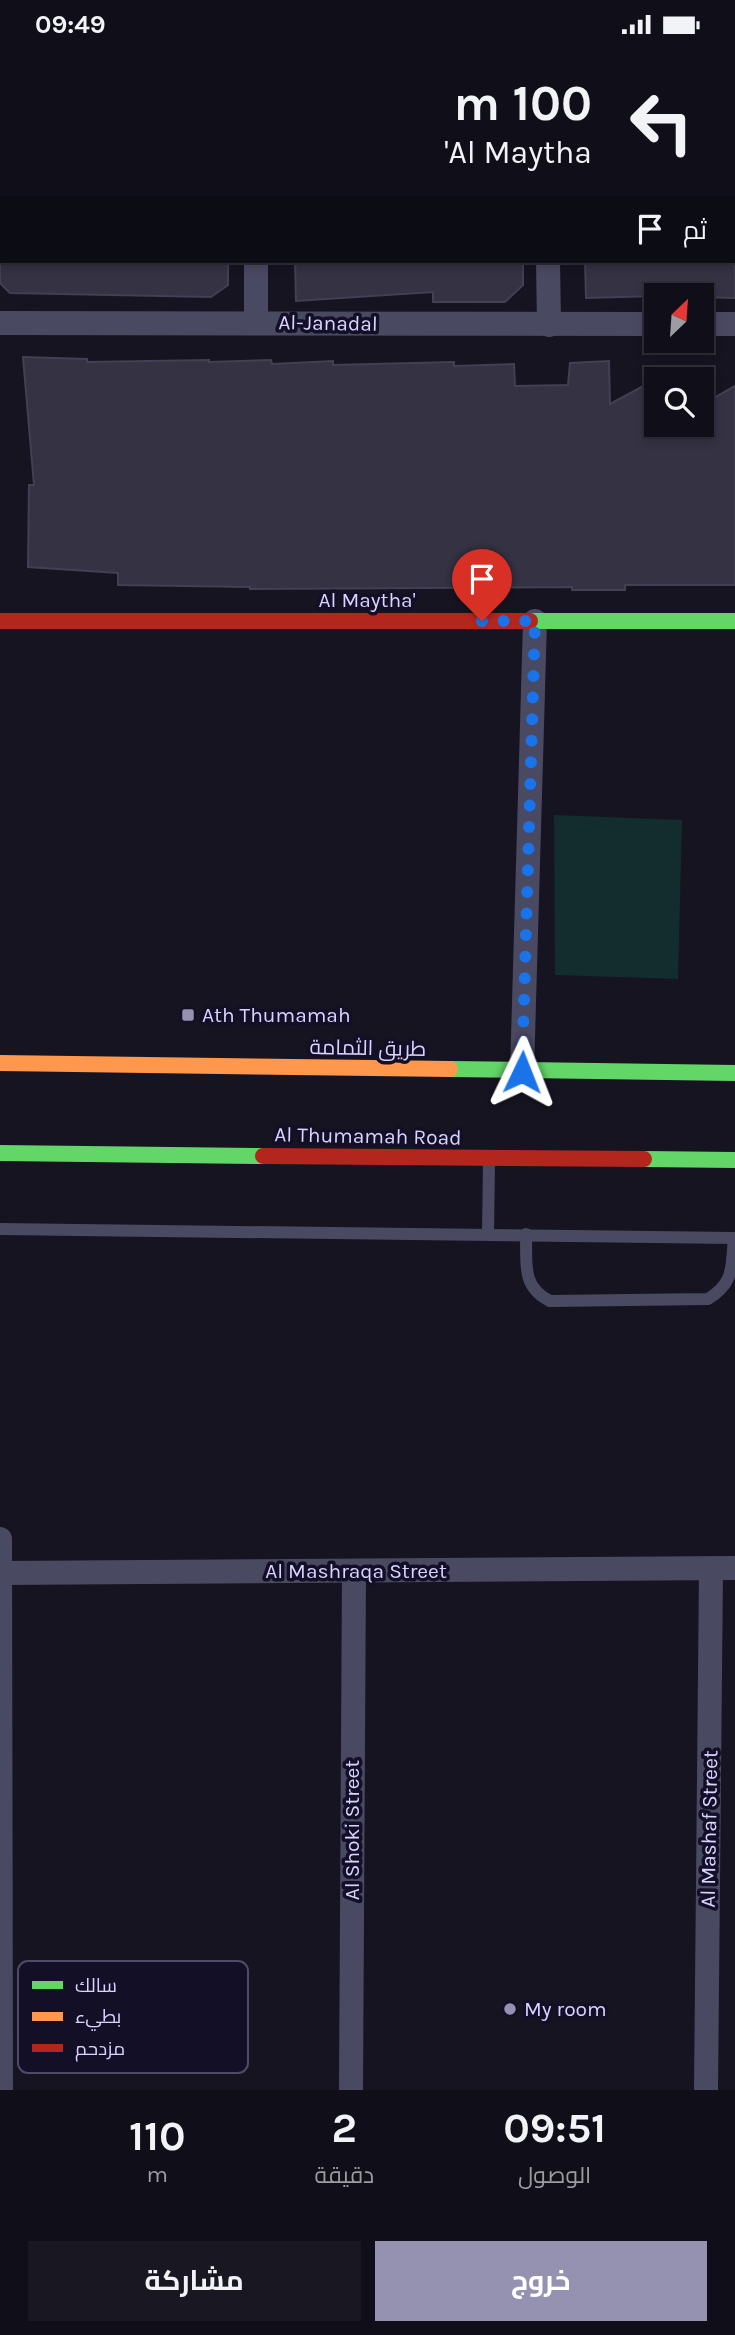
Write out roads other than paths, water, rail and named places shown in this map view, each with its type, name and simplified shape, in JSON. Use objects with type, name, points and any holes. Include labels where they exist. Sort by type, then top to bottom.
[{"type":"main road","name":"Al Maytha'","points":[[0,621],[735,621]]},
{"type":"main road","points":[[522,1072],[735,1060]]},
{"type":"main road","name":"طريق الثمامة","points":[[0,1063],[735,1073]]},
{"type":"main road","name":"Al Thumamah Road","points":[[0,1153],[735,1160]]},
{"type":"street","points":[[256,263],[256,322]]},
{"type":"street","points":[[548,263],[549,325]]},
{"type":"street","name":"Al-Janadal","points":[[0,323],[644,324]]},
{"type":"street","points":[[714,324],[735,324]]},
{"type":"street","points":[[522,1072],[535,621]]},
{"type":"street","points":[[0,1539],[1,2090]]},
{"type":"street","name":"Al Mashraqa Street","points":[[1,1573],[723,1568]]},
{"type":"street","name":"Al Mashaf Street","points":[[706,2090],[723,1568]]},
{"type":"street","name":"Al Shoki Street","points":[[351,2090],[354,1571]]},
{"type":"lane","points":[[488,1234],[489,1159]]},
{"type":"lane","points":[[0,1229],[526,1234],[735,1238],[730,1275],[723,1289],[708,1299],[550,1301],[536,1294],[528,1279],[526,1234]]},
{"type":"place","name":"Ath Thumamah","points":[[188,1015]]},
{"type":"place","name":"My room","points":[[510,2009]]}]
